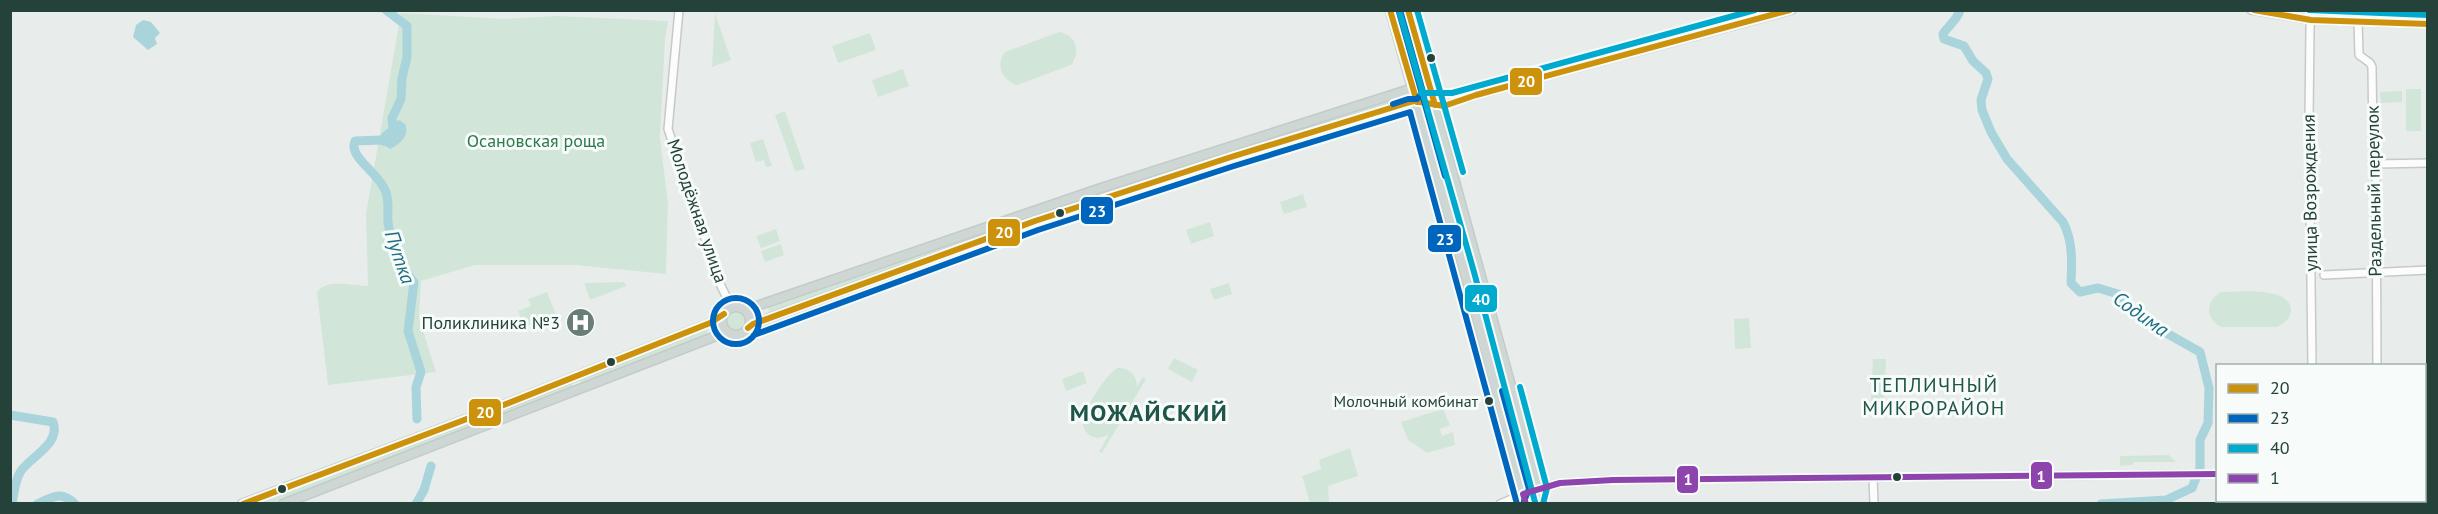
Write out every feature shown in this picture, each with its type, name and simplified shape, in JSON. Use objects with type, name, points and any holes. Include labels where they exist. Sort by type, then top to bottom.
[{"type":"main road","points":[[1390,10],[1418,102],[1526,504]]},
{"type":"main road","points":[[1408,10],[1538,489],[1533,504]]},
{"type":"main road","points":[[1408,69],[1419,73],[1424,65]]},
{"type":"main road","points":[[242,504],[511,402],[699,327],[735,307],[745,310],[982,228],[1278,131],[1407,90],[1414,91]]},
{"type":"main road","points":[[283,504],[716,336],[730,333],[741,334],[753,324],[1018,227],[1280,141],[1407,103],[1418,102]]},
{"type":"main road","points":[[1427,135],[1434,127],[1442,130]]},
{"type":"main road","points":[[1278,131],[1283,131],[1285,136],[1280,141]]},
{"type":"main road","points":[[745,310],[750,317],[748,328]]},
{"type":"main road","points":[[724,314],[723,323],[730,333]]},
{"type":"main road","points":[[1495,383],[1509,380]]},
{"type":"main road","points":[[1523,494],[1538,489]]},
{"type":"street","name":"Молодёжная улица","points":[[679,10],[668,129],[721,286],[730,304]]},
{"type":"street","points":[[1418,102],[1435,105],[1450,104],[1792,10]]},
{"type":"street","points":[[2251,10],[2311,20],[2427,24]]},
{"type":"street","name":"улица Возрождения","points":[[2312,10],[2309,118],[2312,364]]},
{"type":"street","name":"Раздельный переулок","points":[[2358,22],[2359,55],[2372,67],[2373,144],[2376,164],[2377,364]]},
{"type":"street","points":[[1414,91],[1432,94],[1476,95]]},
{"type":"street","points":[[2376,164],[2427,163]]},
{"type":"street","points":[[2324,275],[2427,270]]},
{"type":"street","points":[[1538,489],[1560,483],[1613,480],[2216,474]]},
{"type":"street","points":[[1873,478],[1874,504]]},
{"type":"street","points":[[1500,504],[1523,494]]},
{"type":"green space","points":[[2322,10],[2427,11],[2427,21],[2323,17]]},
{"type":"green space","points":[[1396,11],[1403,11],[1420,62],[1413,64]]},
{"type":"green space","name":"Осановская роща","points":[[401,13],[504,19],[557,16],[668,21],[660,138],[668,204],[666,274],[575,265],[475,265],[421,281],[419,318],[436,372],[328,385],[317,292],[333,284],[368,286],[366,214]]},
{"type":"green space","points":[[715,13],[731,60],[712,67]]},
{"type":"green space","points":[[1059,32],[1070,37],[1076,45],[1076,55],[1071,65],[1017,85],[1007,80],[1000,67],[1005,52]]},
{"type":"green space","points":[[870,33],[876,50],[838,63],[832,46]]},
{"type":"green space","points":[[903,69],[909,86],[878,97],[872,80]]},
{"type":"green space","points":[[2406,89],[2421,89],[2421,131],[2406,131]]},
{"type":"green space","points":[[2402,91],[2402,102],[2381,103],[2380,92]]},
{"type":"green space","points":[[1401,94],[1403,99],[1289,136],[1288,131]]},
{"type":"green space","points":[[785,111],[805,169],[795,171],[775,115]]},
{"type":"green space","points":[[763,139],[772,166],[766,167],[764,160],[756,162],[750,143]]},
{"type":"green space","points":[[1224,152],[1225,156],[1109,192],[1107,188]]},
{"type":"green space","points":[[1303,194],[1307,207],[1284,214],[1280,202]]},
{"type":"green space","points":[[1210,222],[1214,236],[1191,244],[1186,230]]},
{"type":"green space","points":[[991,228],[992,232],[770,313],[767,306]]},
{"type":"green space","points":[[776,229],[780,241],[761,248],[756,236]]},
{"type":"green space","points":[[781,244],[784,255],[765,262],[761,251]]},
{"type":"green space","points":[[624,282],[626,286],[590,300],[584,283]]},
{"type":"green space","points":[[1229,283],[1232,294],[1214,300],[1210,289]]},
{"type":"green space","points":[[2251,291],[2282,297],[2291,309],[2289,318],[2277,327],[2221,327],[2212,319],[2209,310],[2212,300],[2221,292]]},
{"type":"green space","points":[[547,292],[556,314],[524,327],[518,311],[531,306],[528,299]]},
{"type":"green space","points":[[737,310],[744,313],[747,320],[744,327],[737,330],[730,327],[727,320],[730,313]]},
{"type":"green space","points":[[1749,318],[1751,348],[1735,349],[1734,319]]},
{"type":"green space","points":[[706,328],[708,334],[581,384],[579,378]]},
{"type":"green space","points":[[1174,358],[1198,370],[1192,382],[1168,369]]},
{"type":"green space","points":[[1873,359],[1886,359],[1884,402],[1871,402]]},
{"type":"green space","points":[[1118,368],[1132,372],[1137,386],[1143,377],[1146,379],[1102,453],[1099,452],[1109,434],[1098,438],[1091,436],[1084,429],[1083,420],[1097,391],[1108,376]]},
{"type":"green space","points":[[1083,371],[1087,383],[1066,391],[1062,379]]},
{"type":"green space","points":[[571,381],[573,387],[273,503],[255,504]]},
{"type":"green space","points":[[1443,409],[1450,425],[1440,429],[1442,436],[1453,432],[1455,445],[1427,453],[1408,440],[1401,422]]},
{"type":"green space","points":[[1350,448],[1358,476],[1328,486],[1329,503],[1310,503],[1302,476],[1321,469],[1319,460]]},
{"type":"green space","points":[[2169,455],[2176,462],[2135,462],[2131,465],[2120,466],[2120,456]]},
{"type":"water","points":[[143,20],[151,22],[160,33],[155,38],[157,44],[148,50],[133,37],[136,25]]},
{"type":"water","points":[[399,120],[405,124],[405,136],[390,149],[381,142],[380,137]]},
{"type":"waterway","name":"Путка","points":[[386,10],[407,26],[407,57],[402,78],[401,99],[392,118],[394,140],[390,143],[380,140],[355,141],[354,147],[360,159],[381,183],[387,194],[391,235],[402,263],[414,282],[408,331],[421,372],[416,387],[417,419]]},
{"type":"waterway","name":"Содима","points":[[1960,10],[1943,34],[1944,39],[1964,46],[1973,61],[1986,73],[1988,79],[1981,100],[1982,110],[1991,132],[2007,159],[2063,222],[2072,259],[2071,283],[2080,292],[2098,288],[2118,294],[2136,316],[2200,352],[2209,388],[2208,423],[2200,440],[2200,468],[2192,488],[2166,500],[2101,504]]},
{"type":"waterway","points":[[10,415],[53,422],[54,430],[49,443],[19,474],[12,504]]},
{"type":"waterway","name":"Путка","points":[[416,504],[424,490],[431,466]]},
{"type":"waterway","points":[[37,504],[57,496],[66,497],[75,504]]},
{"type":"transit line","name":"20","points":[[1390,10],[1417,102]]},
{"type":"transit line","name":"40","points":[[1399,10],[1474,272],[1535,502]]},
{"type":"transit line","name":"23","points":[[1393,104],[1408,99],[1417,99],[1423,92],[1400,10]]},
{"type":"transit line","name":"20","points":[[1408,10],[1435,105]]},
{"type":"transit line","name":"40","points":[[1417,10],[1463,172]]},
{"type":"transit line","name":"40","points":[[1421,93],[1452,93],[1755,10]]},
{"type":"transit line","name":"20","points":[[748,328],[753,324],[1035,221],[1407,103],[1414,101],[1444,106],[1476,95],[1790,10]]},
{"type":"transit line","name":"20","points":[[2254,10],[2311,20],[2428,24]]},
{"type":"transit line","name":"40","points":[[2309,10],[2428,15]]},
{"type":"transit line","name":"23","points":[[1399,12],[1445,176]]},
{"type":"transit line","name":"23","points":[[754,335],[1038,230],[1410,112],[1517,504]]},
{"type":"transit line","name":"23","points":[[736,298],[752,305],[759,321],[752,337],[736,344],[720,337],[713,321],[720,305],[736,298]]},
{"type":"transit line","name":"20","points":[[243,504],[501,406],[710,323],[724,314]]},
{"type":"transit line","name":"40","points":[[1520,387],[1547,488],[1543,504]]},
{"type":"transit line","name":"23","points":[[1502,391],[1529,489],[1524,501]]},
{"type":"transit line","name":"1","points":[[1526,504],[1523,494],[1560,483],[1613,480],[2216,474]]},
{"type":"place","name":"Поликлиника №3","points":[[581,323]]},
{"type":"place","name":"Молочный комбинат","points":[[1489,401]]},
{"type":"district","name":"ТЕПЛИЧНЫЙ МИКРОРАЙОН","points":[[1934,396]]},
{"type":"district","name":"МОЖАЙСКИЙ","points":[[1149,413]]}]
